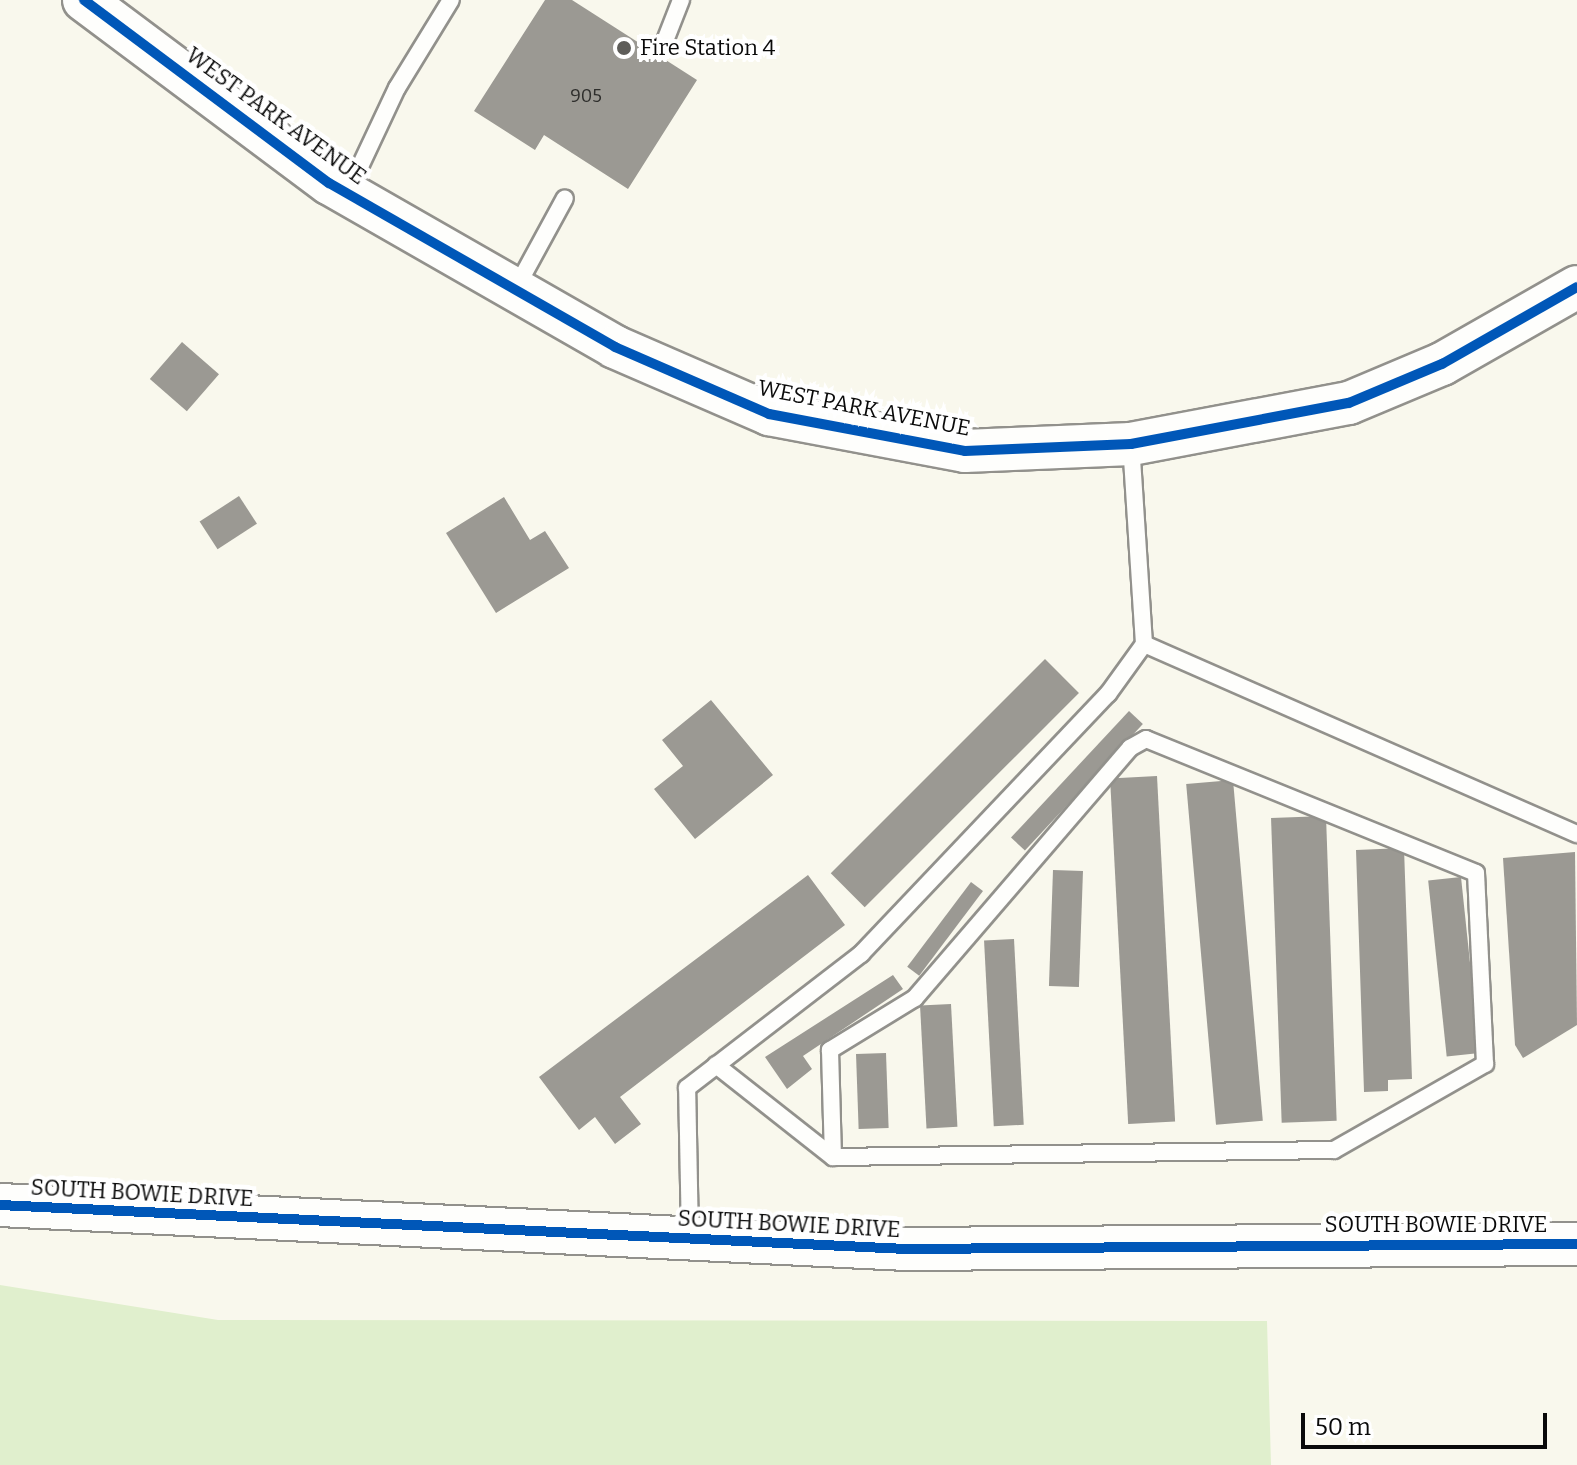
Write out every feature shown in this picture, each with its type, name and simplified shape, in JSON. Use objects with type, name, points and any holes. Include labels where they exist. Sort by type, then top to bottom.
[{"type":"street","name":"WEST PARK AVENUE","points":[[84,0],[347,194],[514,291],[695,387],[769,414],[965,451],[1131,444],[1349,403],[1442,364],[1577,287]]},
{"type":"street","name":"SOUTH BOWIE DRIVE","points":[[0,1205],[905,1249],[1577,1244]]},
{"type":"lane","points":[[347,194],[397,88],[451,0]]},
{"type":"lane","points":[[665,41],[681,0]]},
{"type":"lane","points":[[514,291],[565,198]]},
{"type":"lane","points":[[690,1239],[687,1088],[861,954],[1108,694],[1144,644],[1131,444]]},
{"type":"lane","points":[[1144,644],[1577,834]]},
{"type":"lane","points":[[716,1065],[833,1157],[1334,1150],[1485,1064],[1476,873],[1146,739],[1130,748],[915,998],[830,1050],[833,1157]]},
{"type":"green space","points":[[0,1285],[218,1320],[1267,1321],[1271,1465],[0,1465]]},
{"type":"building","points":[[545,0],[572,0],[697,80],[628,189],[544,135],[535,150],[474,111]]},
{"type":"building","points":[[182,342],[219,374],[187,411],[150,379]]},
{"type":"building","points":[[239,496],[257,524],[218,549],[200,522]]},
{"type":"building","points":[[504,497],[530,540],[545,531],[569,568],[496,613],[446,533]]},
{"type":"building","points":[[1045,659],[1079,693],[865,907],[831,873]]},
{"type":"building","points":[[711,700],[773,775],[695,839],[654,789],[683,766],[662,740]]},
{"type":"building","points":[[1129,711],[1143,724],[1025,850],[1011,838]]},
{"type":"building","points":[[1157,776],[1175,1122],[1128,1124],[1110,778]]},
{"type":"building","points":[[1233,780],[1263,1121],[1216,1125],[1186,784]]},
{"type":"building","points":[[1326,816],[1337,1121],[1282,1123],[1271,818]]},
{"type":"building","points":[[1404,848],[1412,1079],[1388,1080],[1388,1091],[1364,1092],[1356,850]]},
{"type":"building","points":[[1575,852],[1577,1025],[1523,1058],[1515,1045],[1503,858]]},
{"type":"building","points":[[1053,870],[1083,871],[1079,987],[1049,986]]},
{"type":"building","points":[[808,875],[845,925],[620,1097],[641,1124],[615,1144],[595,1117],[579,1130],[539,1077]]},
{"type":"building","points":[[1461,877],[1480,1053],[1447,1056],[1428,880]]},
{"type":"building","points":[[971,882],[983,891],[919,976],[907,967]]},
{"type":"building","points":[[1014,939],[1024,1125],[994,1126],[984,941]]},
{"type":"building","points":[[893,975],[903,989],[803,1056],[812,1069],[787,1089],[765,1057]]},
{"type":"building","points":[[951,1004],[957,1127],[926,1128],[920,1006]]},
{"type":"building","points":[[886,1053],[889,1128],[859,1129],[856,1054]]},
{"type":"cycle path","points":[[84,0],[329,183],[615,347],[769,414],[965,451],[1131,444],[1349,403],[1442,364],[1577,287]]},
{"type":"cycle path","points":[[0,1205],[905,1249],[1577,1244]]},
{"type":"place","name":"Fire Station 4","points":[[624,48]]}]
